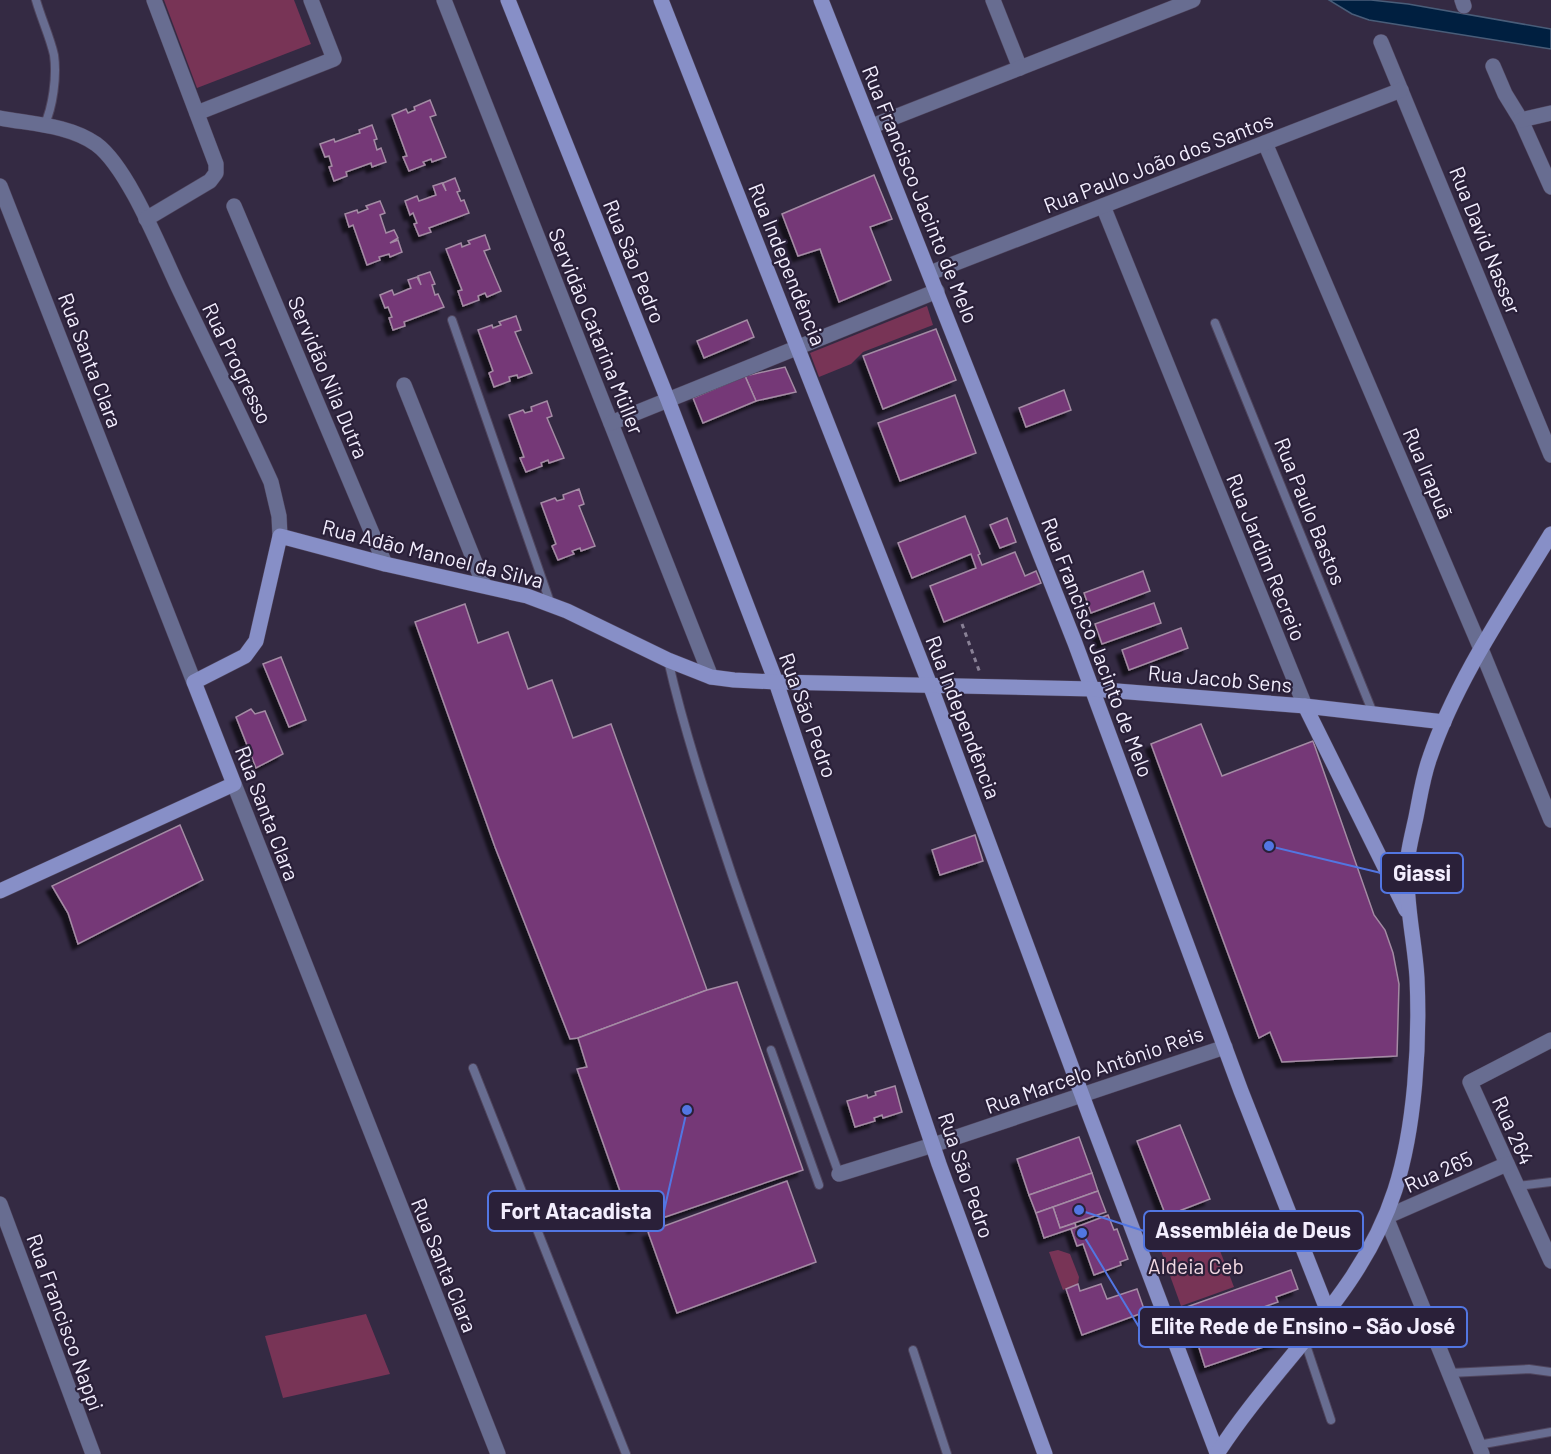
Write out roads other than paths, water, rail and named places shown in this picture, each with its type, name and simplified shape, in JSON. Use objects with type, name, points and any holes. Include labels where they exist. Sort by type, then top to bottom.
[{"type":"street","points":[[146,219],[210,181],[216,173],[216,164],[154,0]]},
{"type":"street","points":[[197,113],[334,58],[311,0]]},
{"type":"street","name":"Servidão Catarina Müller","points":[[444,0],[711,677]]},
{"type":"street","name":"Rua São Pedro","points":[[508,0],[668,400],[776,682],[933,1145],[1045,1454]]},
{"type":"street","name":"Rua Independência","points":[[661,0],[930,685],[1217,1454]]},
{"type":"street","name":"Rua Francisco Jacinto de Melo","points":[[821,0],[1092,689],[1225,1047],[1328,1312]]},
{"type":"street","points":[[993,0],[1020,68]]},
{"type":"street","points":[[872,126],[1020,68],[1158,6],[1193,0]]},
{"type":"street","name":"Rua David Nasser","points":[[1381,42],[1551,454]]},
{"type":"street","points":[[1493,66],[1505,94],[1521,120],[1551,187]]},
{"type":"street","name":"Rua Paulo João dos Santos","points":[[930,273],[1401,90]]},
{"type":"street","points":[[1521,120],[1551,113]]},
{"type":"street","name":"Rua Progresso","points":[[0,118],[44,126],[84,137],[97,145],[119,170],[146,219],[271,482],[279,516],[280,536],[256,641],[245,656],[194,682]]},
{"type":"street","name":"Rua Irapuã","points":[[1265,143],[1481,649],[1551,820]]},
{"type":"street","name":"Rua Santa Clara","points":[[0,186],[498,1454]]},
{"type":"street","name":"Servidão Nila Dutra","points":[[234,206],[385,564]]},
{"type":"street","name":"Rua Jardim Recreio","points":[[1103,206],[1305,706],[1409,916]]},
{"type":"street","points":[[610,423],[937,291]]},
{"type":"street","points":[[404,385],[484,585]]},
{"type":"street","points":[[1217,1454],[1244,1416],[1328,1312],[1364,1259],[1386,1217],[1404,1156],[1415,1070],[1418,1020],[1417,975],[1409,916],[1407,876],[1410,842],[1429,760],[1444,722],[1481,649],[1551,534]]},
{"type":"street","name":"Rua Adão Manoel da Silva","points":[[280,536],[385,564],[527,596],[711,677],[776,682]]},
{"type":"street","name":"Rua Jacob Sens","points":[[776,682],[1092,689],[1305,706],[1444,722]]},
{"type":"street","points":[[0,891],[234,784]]},
{"type":"street","name":"Rua 264","points":[[1549,1252],[1470,1082],[1551,1040]]},
{"type":"street","name":"Rua Marcelo Antônio Reis","points":[[839,1174],[933,1145],[1225,1047]]},
{"type":"street","name":"Rua 265","points":[[1386,1217],[1507,1164]]},
{"type":"street","name":"Rua Francisco Nappi","points":[[0,1204],[93,1454]]},
{"type":"street","points":[[1386,1217],[1480,1449]]},
{"type":"lane","points":[[36,0],[54,56],[53,98],[44,126]]},
{"type":"lane","points":[[452,320],[551,605]]},
{"type":"lane","name":"Rua Paulo Bastos","points":[[1215,323],[1373,713]]},
{"type":"lane","points":[[668,660],[677,699],[715,825],[766,974],[839,1174]]},
{"type":"lane","points":[[771,1050],[819,1185]]},
{"type":"lane","points":[[473,1068],[626,1454]]},
{"type":"lane","points":[[1517,1186],[1551,1182]]},
{"type":"lane","points":[[1305,1342],[1331,1420]]},
{"type":"lane","points":[[913,1350],[947,1454]]},
{"type":"lane","points":[[1449,1373],[1529,1369],[1551,1372]]},
{"type":"lane","points":[[1480,1449],[1551,1432]]},
{"type":"water","points":[[1329,0],[1371,0],[1408,4],[1551,29],[1551,49],[1369,20],[1352,14]]},
{"type":"place","name":"Giassi","points":[[1269,846]]},
{"type":"place","name":"Fort Atacadista","points":[[687,1110]]},
{"type":"place","name":"Assembléia de Deus","points":[[1079,1210]]},
{"type":"place","name":"Elite Rede de Ensino - São José","points":[[1082,1233]]},
{"type":"park label","name":"Aldeia Ceb","points":[[1196,1265]]}]
